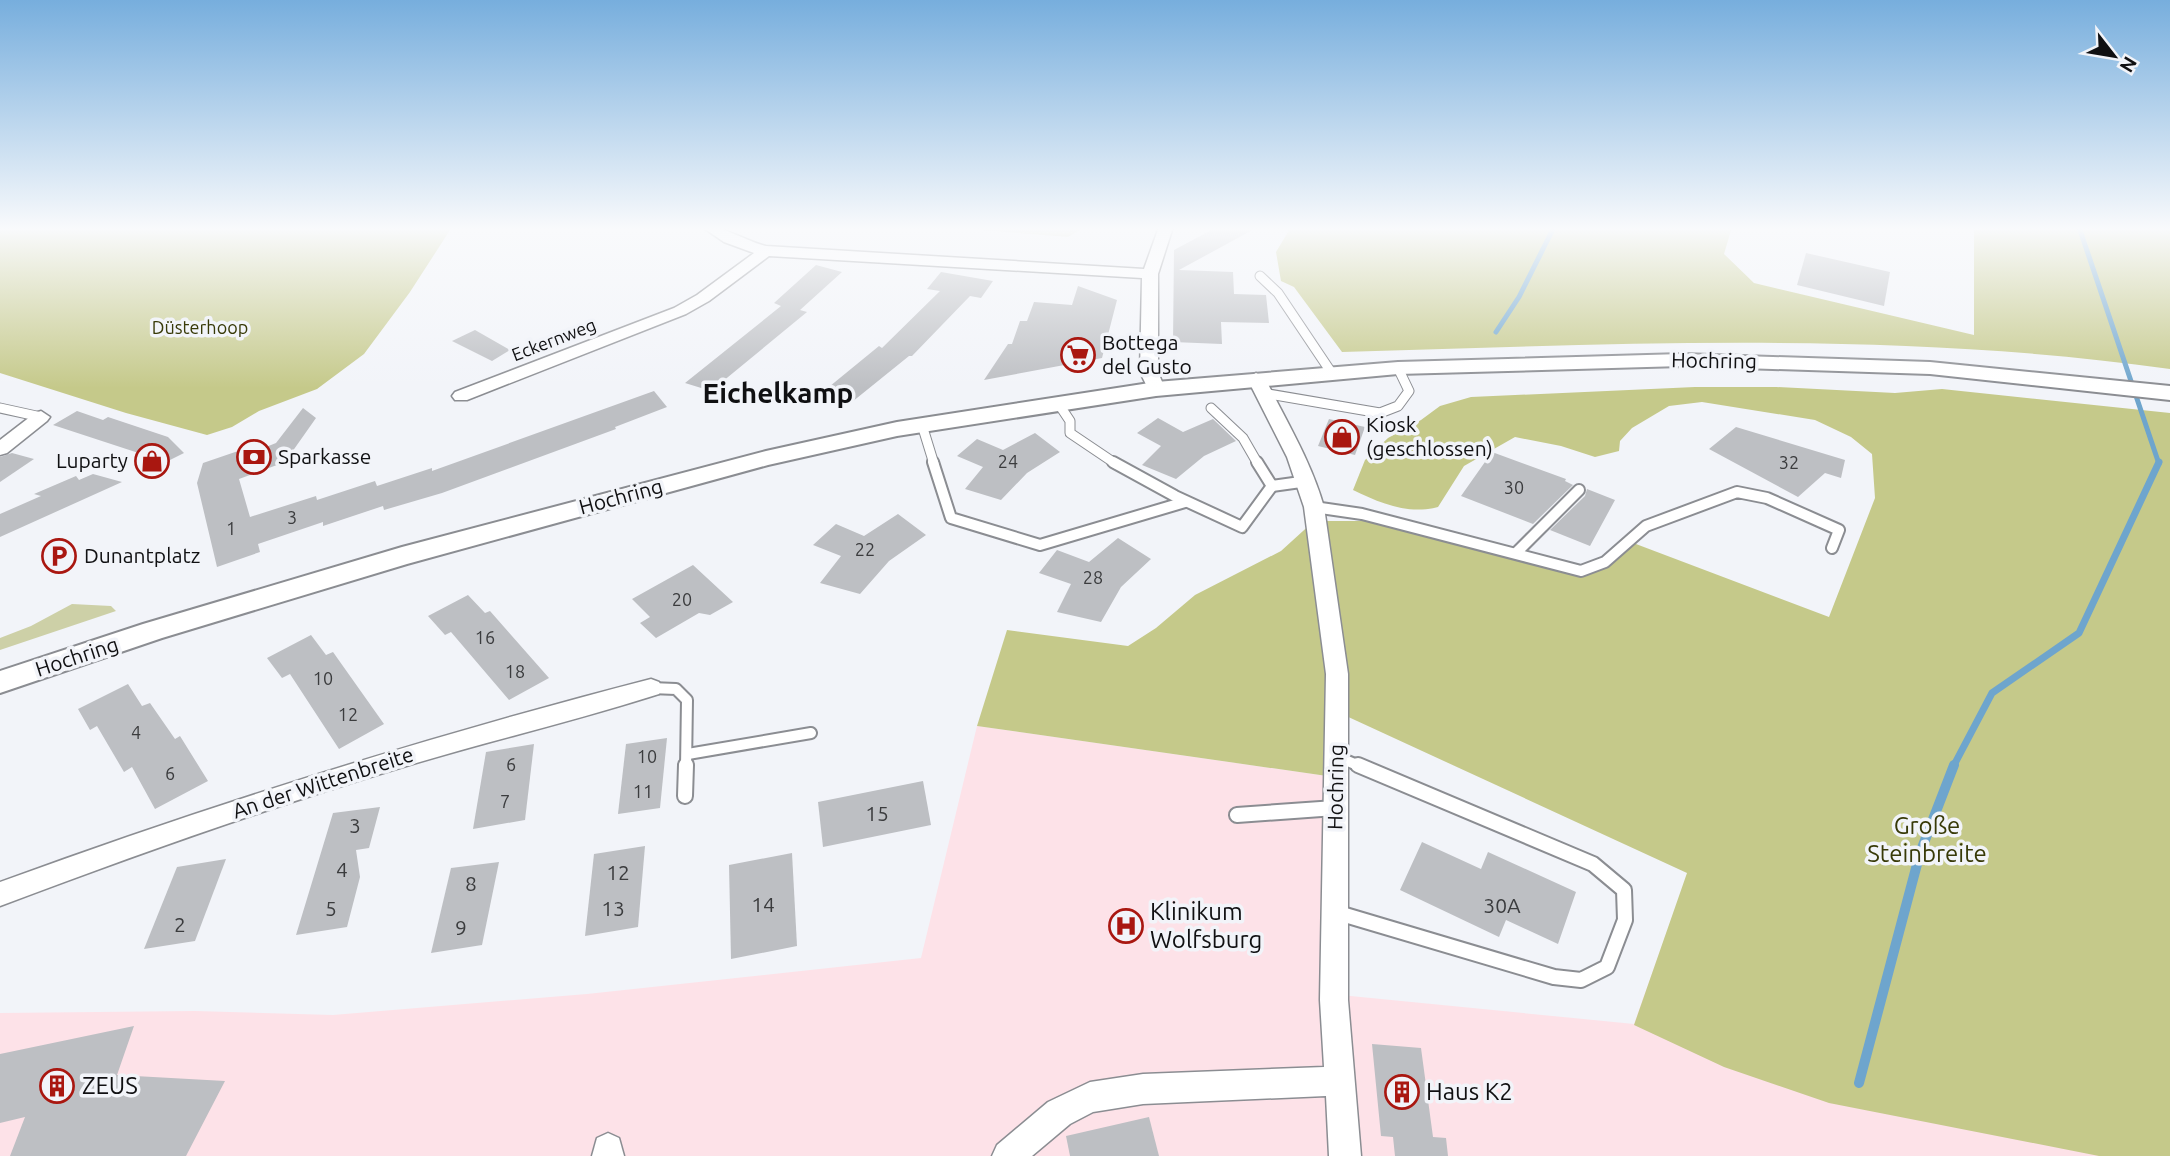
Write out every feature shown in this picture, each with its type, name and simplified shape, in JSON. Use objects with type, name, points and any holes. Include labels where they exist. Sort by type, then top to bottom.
[{"type":"street","name":"Eckernweg","points":[[461,396],[680,312],[726,281]]},
{"type":"street","points":[[1150,281],[1149,372],[1156,389]]},
{"type":"street","name":"Hochring","points":[[0,682],[153,631],[402,556],[766,458],[922,425],[1156,389],[1259,386],[1331,372],[1398,368],[1682,360],[1930,368],[2170,393]]},
{"type":"street","name":"Hochring","points":[[1259,386],[1289,438],[1308,481],[1337,674],[1334,1000],[1345,1156]]},
{"type":"street","points":[[0,449],[41,417]]},
{"type":"street","name":"An der Wittenbreite","points":[[0,894],[125,846],[325,781],[484,732],[651,688]]},
{"type":"street","points":[[1008,1156],[1059,1113],[1090,1097],[1143,1089],[1338,1081]]},
{"type":"lane","points":[[1265,281],[1278,293],[1331,372]]},
{"type":"lane","points":[[1259,386],[1380,413],[1394,410],[1404,402],[1409,391],[1398,368]]},
{"type":"lane","points":[[1059,403],[1070,421],[1070,432],[1106,459],[1185,502],[1242,527],[1272,486],[1308,481]]},
{"type":"lane","points":[[0,408],[41,417]]},
{"type":"lane","points":[[1211,408],[1243,438],[1272,486]]},
{"type":"lane","points":[[922,425],[951,518],[1040,545],[1185,502]]},
{"type":"lane","points":[[1516,553],[1542,527],[1560,514],[1579,490]]},
{"type":"lane","points":[[1314,507],[1362,514],[1581,571],[1605,562],[1646,526],[1737,492],[1767,498],[1839,530],[1832,548]]},
{"type":"lane","points":[[651,688],[673,687],[684,694],[688,711],[685,796]]},
{"type":"lane","points":[[688,754],[811,733]]},
{"type":"lane","points":[[1335,912],[1554,977],[1581,980],[1607,967],[1625,920],[1624,890],[1593,864],[1336,756]]},
{"type":"lane","points":[[1237,815],[1335,808]]},
{"type":"shaded area","name":"Klinikum Wolfsburg","points":[[977,726],[1327,776],[1320,993],[1634,1024],[1688,873],[2170,1156],[0,1156],[0,1013],[195,1011],[333,1015],[587,994],[921,958]]},
{"type":"green space","name":"Düsterhoop","points":[[0,281],[417,281],[364,354],[317,389],[259,411],[232,427],[207,435],[126,413],[0,373]]},
{"type":"green space","points":[[1281,281],[1752,281],[1974,335],[1974,281],[2170,281],[2170,369],[2067,357],[1860,344],[1653,344],[1342,352],[1294,287]]},
{"type":"green space","name":"Große Steinbreite","points":[[1695,387],[1776,387],[1895,393],[1942,389],[2170,413],[2170,1156],[2099,1156],[1829,1103],[1724,1067],[1634,1025],[1687,873],[1331,709],[1327,776],[977,726],[1007,630],[1128,646],[1156,628],[1195,595],[1281,551],[1314,521],[1388,521],[1581,572],[1605,563],[1628,541],[1829,617],[1875,498],[1872,454],[1851,437],[1815,420],[1702,402],[1669,406],[1632,428],[1620,441],[1619,451],[1595,457],[1561,446],[1515,437],[1464,466],[1438,507],[1405,509],[1353,490],[1365,460],[1388,438],[1440,406],[1471,397]]},
{"type":"green space","points":[[72,604],[111,606],[116,611],[0,650],[0,638],[31,626]]},
{"type":"building","points":[[798,281],[832,281],[800,310],[807,312],[711,391],[685,383],[781,306],[774,303]]},
{"type":"building","points":[[934,281],[993,281],[981,298],[970,296],[912,356],[852,402],[824,391],[879,346],[882,348],[940,291],[927,289]]},
{"type":"building","points":[[1174,281],[1233,281],[1234,294],[1266,295],[1269,323],[1221,322],[1222,344],[1173,342]]},
{"type":"building","points":[[1798,281],[1888,281],[1884,306],[1797,285]]},
{"type":"building","points":[[1078,286],[1117,300],[1102,358],[984,380],[1008,344],[1012,344],[1020,321],[1027,321],[1034,302],[1072,305]]},
{"type":"building","points":[[475,330],[510,350],[492,361],[452,341]]},
{"type":"building","points":[[654,391],[667,407],[615,427],[616,429],[442,493],[384,510],[383,506],[323,526],[323,522],[258,544],[260,552],[217,567],[197,483],[203,463],[241,450],[256,451],[276,443],[303,408],[316,418],[285,462],[239,479],[250,517],[316,496],[317,500],[375,481],[377,486],[432,468],[432,471]]},
{"type":"building","points":[[77,411],[103,420],[108,417],[168,437],[184,453],[166,462],[53,425]]},
{"type":"building","points":[[1158,418],[1183,432],[1213,419],[1236,441],[1204,456],[1176,479],[1142,465],[1161,446],[1137,433]]},
{"type":"building","name":"Kiosk (geschlossen)","points":[[1329,419],[1365,427],[1355,455],[1318,446]]},
{"type":"building","points":[[1736,427],[1845,460],[1841,478],[1825,473],[1798,497],[1709,449]]},
{"type":"building","points":[[1035,433],[1060,452],[1027,473],[1001,500],[965,489],[983,467],[957,456],[977,439],[1003,450]]},
{"type":"building","points":[[1492,452],[1566,479],[1565,481],[1573,485],[1533,524],[1461,496]]},
{"type":"building","points":[[12,453],[34,459],[0,482],[0,457]]},
{"type":"building","points":[[93,474],[122,482],[0,537],[0,514],[41,496],[34,494],[76,476],[79,480]]},
{"type":"building","points":[[1587,489],[1615,500],[1590,546],[1550,530],[1585,496]]},
{"type":"building","points":[[898,514],[926,535],[889,561],[860,594],[820,583],[841,556],[813,545],[836,524],[864,536]]},
{"type":"building","points":[[1118,538],[1151,559],[1121,587],[1101,622],[1057,612],[1071,584],[1039,573],[1057,550],[1089,562]]},
{"type":"building","points":[[693,565],[733,602],[710,615],[699,613],[656,638],[640,623],[650,617],[632,599]]},
{"type":"building","points":[[468,595],[485,613],[490,611],[549,678],[509,700],[451,632],[445,635],[428,616]]},
{"type":"building","points":[[311,635],[326,655],[333,652],[384,724],[339,749],[290,674],[282,678],[267,658]]},
{"type":"building","points":[[128,684],[142,706],[150,703],[175,739],[180,736],[208,781],[155,809],[132,767],[124,772],[97,726],[90,730],[78,709]]},
{"type":"building","points":[[667,738],[660,808],[618,814],[626,744]]},
{"type":"building","points":[[534,744],[525,820],[473,829],[486,752]]},
{"type":"building","points":[[923,781],[931,825],[823,847],[818,802]]},
{"type":"building","points":[[380,807],[369,848],[356,850],[360,877],[347,927],[296,935],[333,813]]},
{"type":"building","points":[[1422,842],[1481,869],[1488,852],[1576,892],[1558,944],[1506,920],[1499,937],[1400,890]]},
{"type":"building","points":[[645,846],[638,927],[585,936],[594,854]]},
{"type":"building","points":[[792,853],[797,946],[731,959],[729,865]]},
{"type":"building","points":[[226,859],[195,941],[144,949],[177,867]]},
{"type":"building","points":[[499,862],[482,945],[431,953],[451,868]]},
{"type":"building","name":"ZEUS","points":[[134,1026],[117,1075],[225,1081],[186,1156],[10,1156],[25,1117],[0,1123],[0,1054]]},
{"type":"building","name":"Haus K2","points":[[1372,1044],[1421,1048],[1433,1137],[1446,1138],[1448,1156],[1395,1156],[1393,1137],[1381,1136]]},
{"type":"building","points":[[1149,1117],[1159,1156],[1070,1156],[1066,1136]]},
{"type":"waterway","points":[[1496,332],[1527,281]]},
{"type":"waterway","points":[[2097,281],[2159,463]]},
{"type":"waterway","points":[[1954,765],[1992,693],[2079,633],[2159,463]]},
{"type":"waterway","points":[[1859,1083],[1920,853],[1954,765]]},
{"type":"place","name":"Bottega del Gusto","points":[[1078,355]]},
{"type":"place","name":"Kiosk (geschlossen)","points":[[1342,437]]},
{"type":"place","name":"Sparkasse","points":[[254,457]]},
{"type":"place","name":"Luparty","points":[[152,461]]},
{"type":"place","name":"Dunantplatz","points":[[59,556]]},
{"type":"place","name":"Klinikum Wolfsburg","points":[[1126,926]]},
{"type":"place","name":"ZEUS","points":[[57,1086]]},
{"type":"place","name":"Haus K2","points":[[1402,1092]]},
{"type":"district","name":"Eichelkamp","points":[[778,393]]}]
